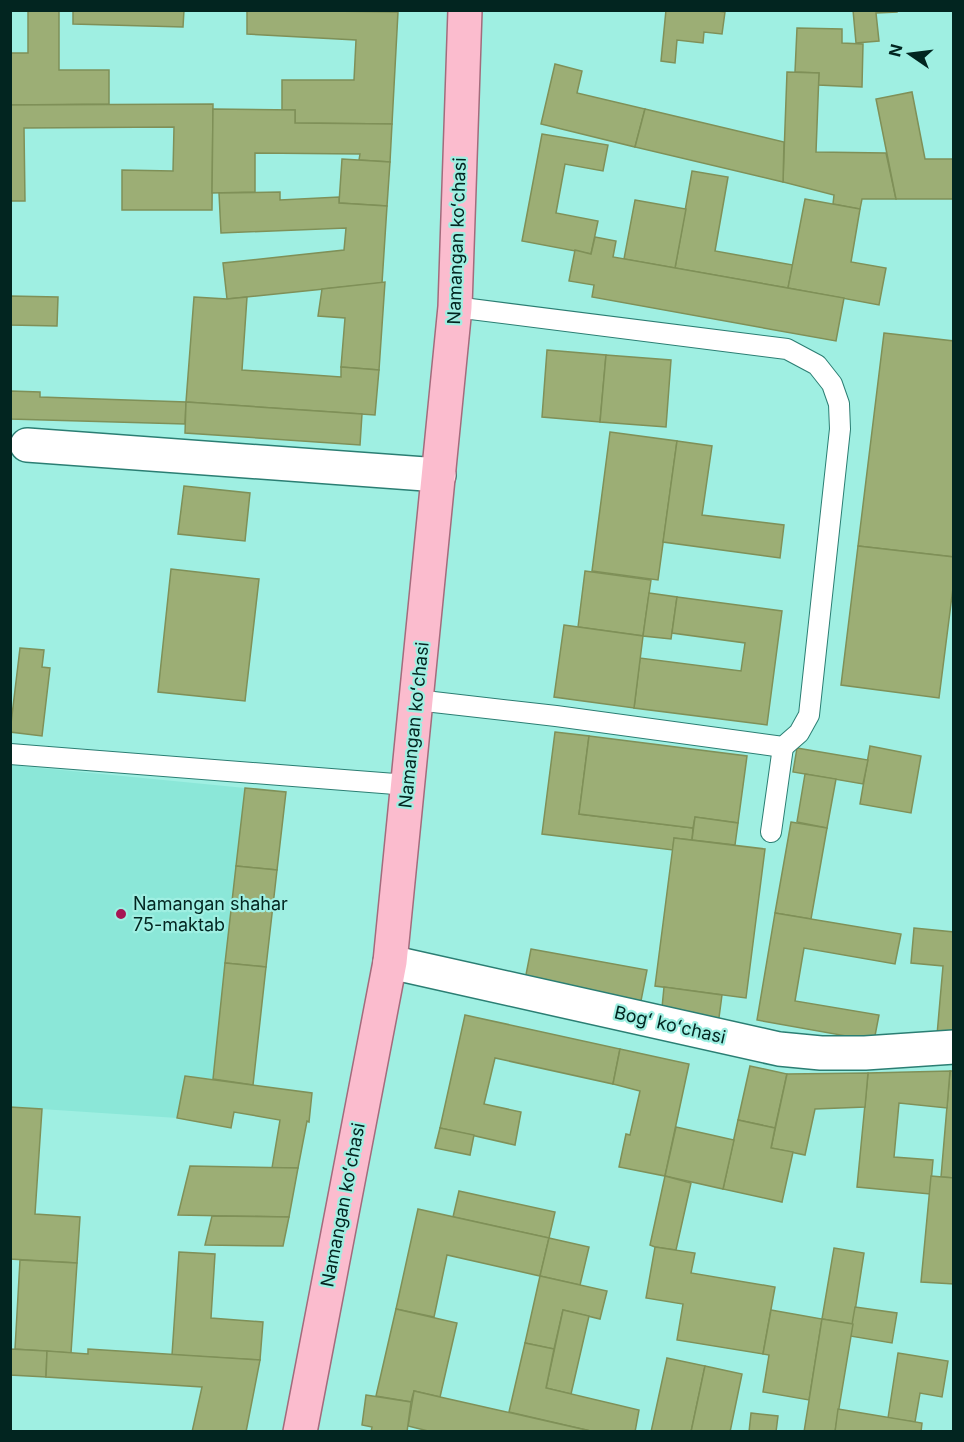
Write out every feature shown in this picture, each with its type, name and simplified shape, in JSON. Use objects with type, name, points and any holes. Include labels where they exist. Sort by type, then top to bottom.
[{"type":"main road","name":"Namangan koʻchasi","points":[[300,1431],[390,962],[455,308],[465,10]]},
{"type":"street","points":[[27,445],[439,475]]},
{"type":"street","name":"Bogʻ koʻchasi","points":[[390,962],[779,1048],[821,1053],[854,1053],[954,1047]]},
{"type":"lane","points":[[455,308],[787,349],[817,365],[832,384],[839,404],[840,429],[808,715],[799,733],[783,747],[771,832]]},
{"type":"lane","points":[[416,700],[556,716],[783,747]]},
{"type":"lane","points":[[10,754],[408,785]]},
{"type":"shaded area","name":"Namangan shahar 75-maktab","points":[[10,765],[245,788],[213,1079],[185,1076],[177,1118],[11,1107]]},
{"type":"building","points":[[28,10],[59,10],[59,70],[109,70],[109,104],[10,105],[10,53],[28,53]]},
{"type":"building","points":[[73,10],[184,10],[183,27],[73,24]]},
{"type":"building","points":[[247,10],[398,12],[392,124],[295,123],[295,110],[282,110],[282,80],[354,80],[356,40],[247,34]]},
{"type":"building","points":[[666,10],[725,12],[722,34],[704,32],[703,43],[677,40],[675,63],[661,61]]},
{"type":"building","points":[[853,10],[897,10],[897,12],[876,13],[879,41],[856,43]]},
{"type":"building","points":[[797,28],[842,29],[842,43],[863,44],[862,87],[818,85],[819,73],[795,72]]},
{"type":"building","points":[[555,64],[582,71],[577,93],[645,109],[635,147],[541,124]]},
{"type":"building","points":[[787,72],[819,73],[816,152],[886,153],[896,199],[862,199],[860,209],[833,204],[834,195],[783,182]]},
{"type":"building","points":[[912,92],[925,159],[954,159],[954,199],[896,199],[876,99]]},
{"type":"building","points":[[213,104],[212,210],[122,210],[122,170],[173,171],[174,127],[24,128],[25,201],[10,201],[10,105]]},
{"type":"building","points":[[213,109],[295,110],[295,123],[392,124],[390,162],[359,160],[360,154],[255,153],[255,192],[212,193]]},
{"type":"building","points":[[645,109],[784,142],[783,182],[635,147]]},
{"type":"building","points":[[542,134],[608,145],[603,171],[565,164],[556,213],[598,221],[591,254],[522,241]]},
{"type":"building","points":[[342,159],[390,162],[387,206],[339,203]]},
{"type":"building","points":[[692,171],[728,177],[715,251],[793,265],[788,288],[675,268]]},
{"type":"building","points":[[280,192],[280,200],[339,197],[339,203],[387,206],[382,283],[227,299],[223,263],[344,250],[346,228],[221,233],[219,193]]},
{"type":"building","points":[[805,199],[860,209],[851,262],[886,268],[879,305],[788,288]]},
{"type":"building","points":[[635,200],[686,209],[675,268],[624,259]]},
{"type":"building","points":[[595,237],[616,241],[613,257],[844,298],[836,341],[592,297],[594,285],[569,281],[575,250],[591,254]]},
{"type":"building","points":[[385,282],[379,370],[341,367],[345,318],[318,316],[322,289]]},
{"type":"building","points":[[10,296],[58,297],[57,326],[10,325]]},
{"type":"building","points":[[194,297],[227,299],[247,297],[242,370],[341,377],[341,367],[379,370],[375,415],[186,402]]},
{"type":"building","points":[[884,333],[954,341],[954,557],[858,546]]},
{"type":"building","points":[[547,350],[606,355],[600,422],[542,417]]},
{"type":"building","points":[[606,355],[671,360],[666,427],[600,422]]},
{"type":"building","points":[[10,391],[40,392],[40,397],[186,402],[185,424],[10,419]]},
{"type":"building","points":[[186,402],[362,414],[360,445],[185,433]]},
{"type":"building","points":[[610,432],[677,441],[658,580],[592,571]]},
{"type":"building","points":[[677,441],[712,446],[702,515],[784,525],[780,558],[663,542]]},
{"type":"building","points":[[184,486],[250,493],[245,541],[178,534]]},
{"type":"building","points":[[858,546],[954,557],[954,580],[939,698],[841,685]]},
{"type":"building","points":[[171,569],[259,579],[245,701],[158,692]]},
{"type":"building","points":[[585,571],[651,580],[643,636],[578,627]]},
{"type":"building","points":[[649,593],[677,597],[671,639],[643,636]]},
{"type":"building","points":[[677,597],[782,611],[767,725],[634,708],[640,658],[741,671],[745,643],[672,633]]},
{"type":"building","points":[[564,625],[643,636],[634,708],[554,697]]},
{"type":"building","points":[[20,648],[44,650],[42,667],[50,668],[42,736],[10,732]]},
{"type":"building","points":[[555,732],[589,736],[579,814],[693,828],[692,840],[674,838],[673,850],[542,834]]},
{"type":"building","points":[[589,736],[747,756],[738,823],[695,817],[693,828],[579,814]]},
{"type":"building","points":[[870,746],[921,756],[911,813],[860,804]]},
{"type":"building","points":[[797,748],[868,760],[863,784],[793,772]]},
{"type":"building","points":[[805,774],[836,779],[827,828],[797,822]]},
{"type":"building","points":[[245,788],[286,792],[277,870],[236,866]]},
{"type":"building","points":[[695,817],[738,823],[735,845],[692,840]]},
{"type":"building","points":[[791,822],[827,828],[811,919],[775,913]]},
{"type":"building","points":[[674,838],[765,849],[746,998],[655,986]]},
{"type":"building","points":[[236,866],[277,870],[266,967],[225,963]]},
{"type":"building","points":[[775,913],[901,934],[895,964],[804,948],[795,1001],[879,1015],[874,1041],[757,1020]]},
{"type":"building","points":[[914,928],[954,932],[954,1036],[937,1035],[943,966],[911,963]]},
{"type":"building","points":[[531,949],[647,970],[640,1006],[524,985]]},
{"type":"building","points":[[225,963],[266,967],[253,1085],[213,1079]]},
{"type":"building","points":[[664,987],[722,995],[718,1025],[661,1018]]},
{"type":"building","points":[[465,1015],[620,1049],[613,1084],[495,1058],[484,1104],[521,1112],[515,1145],[440,1128]]},
{"type":"building","points":[[620,1049],[689,1064],[665,1176],[619,1167],[626,1134],[630,1135],[640,1091],[613,1084]]},
{"type":"building","points":[[750,1066],[787,1074],[775,1128],[738,1120]]},
{"type":"building","points":[[950,1071],[954,1071],[954,1178],[941,1177]]},
{"type":"building","points":[[950,1071],[947,1108],[899,1103],[894,1157],[933,1160],[930,1194],[857,1187],[868,1073]]},
{"type":"building","points":[[868,1073],[865,1107],[815,1109],[805,1155],[771,1148],[787,1074]]},
{"type":"building","points":[[185,1076],[312,1093],[309,1122],[307,1121],[298,1168],[272,1168],[280,1120],[234,1112],[231,1128],[177,1118]]},
{"type":"building","points":[[10,1107],[42,1109],[35,1214],[80,1217],[77,1263],[10,1259]]},
{"type":"building","points":[[738,1120],[775,1128],[771,1148],[793,1152],[782,1202],[723,1189]]},
{"type":"building","points":[[676,1127],[734,1140],[723,1189],[665,1176]]},
{"type":"building","points":[[440,1128],[474,1135],[470,1155],[435,1148]]},
{"type":"building","points":[[190,1166],[298,1168],[289,1217],[178,1215]]},
{"type":"building","points":[[665,1176],[691,1183],[676,1250],[650,1245]]},
{"type":"building","points":[[931,1176],[954,1178],[954,1284],[921,1282]]},
{"type":"building","points":[[459,1191],[555,1212],[549,1238],[453,1217]]},
{"type":"building","points":[[418,1209],[549,1238],[540,1276],[447,1255],[434,1317],[396,1309]]},
{"type":"building","points":[[212,1216],[289,1217],[283,1246],[205,1245]]},
{"type":"building","points":[[549,1238],[589,1247],[580,1285],[540,1276]]},
{"type":"building","points":[[655,1247],[695,1253],[691,1273],[775,1287],[763,1354],[677,1340],[683,1304],[646,1298]]},
{"type":"building","points":[[834,1248],[864,1253],[853,1324],[822,1319]]},
{"type":"building","points":[[179,1252],[215,1254],[211,1318],[263,1322],[260,1360],[172,1355]]},
{"type":"building","points":[[20,1260],[77,1263],[71,1353],[15,1349]]},
{"type":"building","points":[[540,1276],[607,1291],[600,1319],[563,1310],[554,1349],[525,1343]]},
{"type":"building","points":[[855,1307],[897,1313],[892,1343],[850,1336]]},
{"type":"building","points":[[396,1309],[457,1323],[440,1397],[414,1391],[411,1402],[376,1396]]},
{"type":"building","points":[[563,1310],[589,1316],[571,1394],[546,1388]]},
{"type":"building","points":[[771,1310],[822,1319],[809,1400],[763,1392],[769,1355],[763,1354]]},
{"type":"building","points":[[822,1319],[853,1324],[835,1432],[804,1432]]},
{"type":"building","points":[[525,1343],[554,1349],[546,1388],[639,1410],[635,1432],[595,1432],[509,1412]]},
{"type":"building","points":[[10,1349],[47,1351],[46,1377],[10,1375]]},
{"type":"building","points":[[88,1349],[260,1360],[246,1432],[192,1432],[202,1387],[46,1377],[47,1351],[88,1354]]},
{"type":"building","points":[[898,1353],[948,1361],[942,1397],[920,1393],[915,1422],[888,1418]]},
{"type":"building","points":[[667,1358],[705,1366],[691,1432],[651,1432]]},
{"type":"building","points":[[705,1366],[742,1374],[730,1432],[691,1432]]},
{"type":"building","points":[[414,1391],[595,1432],[432,1432],[408,1426]]},
{"type":"building","points":[[366,1395],[411,1402],[407,1432],[371,1432],[372,1427],[362,1425]]},
{"type":"building","points":[[838,1409],[922,1423],[921,1432],[835,1432]]},
{"type":"building","points":[[751,1413],[778,1416],[776,1432],[749,1432]]},
{"type":"place","name":"Namangan shahar 75-maktab","points":[[121,914]]}]
